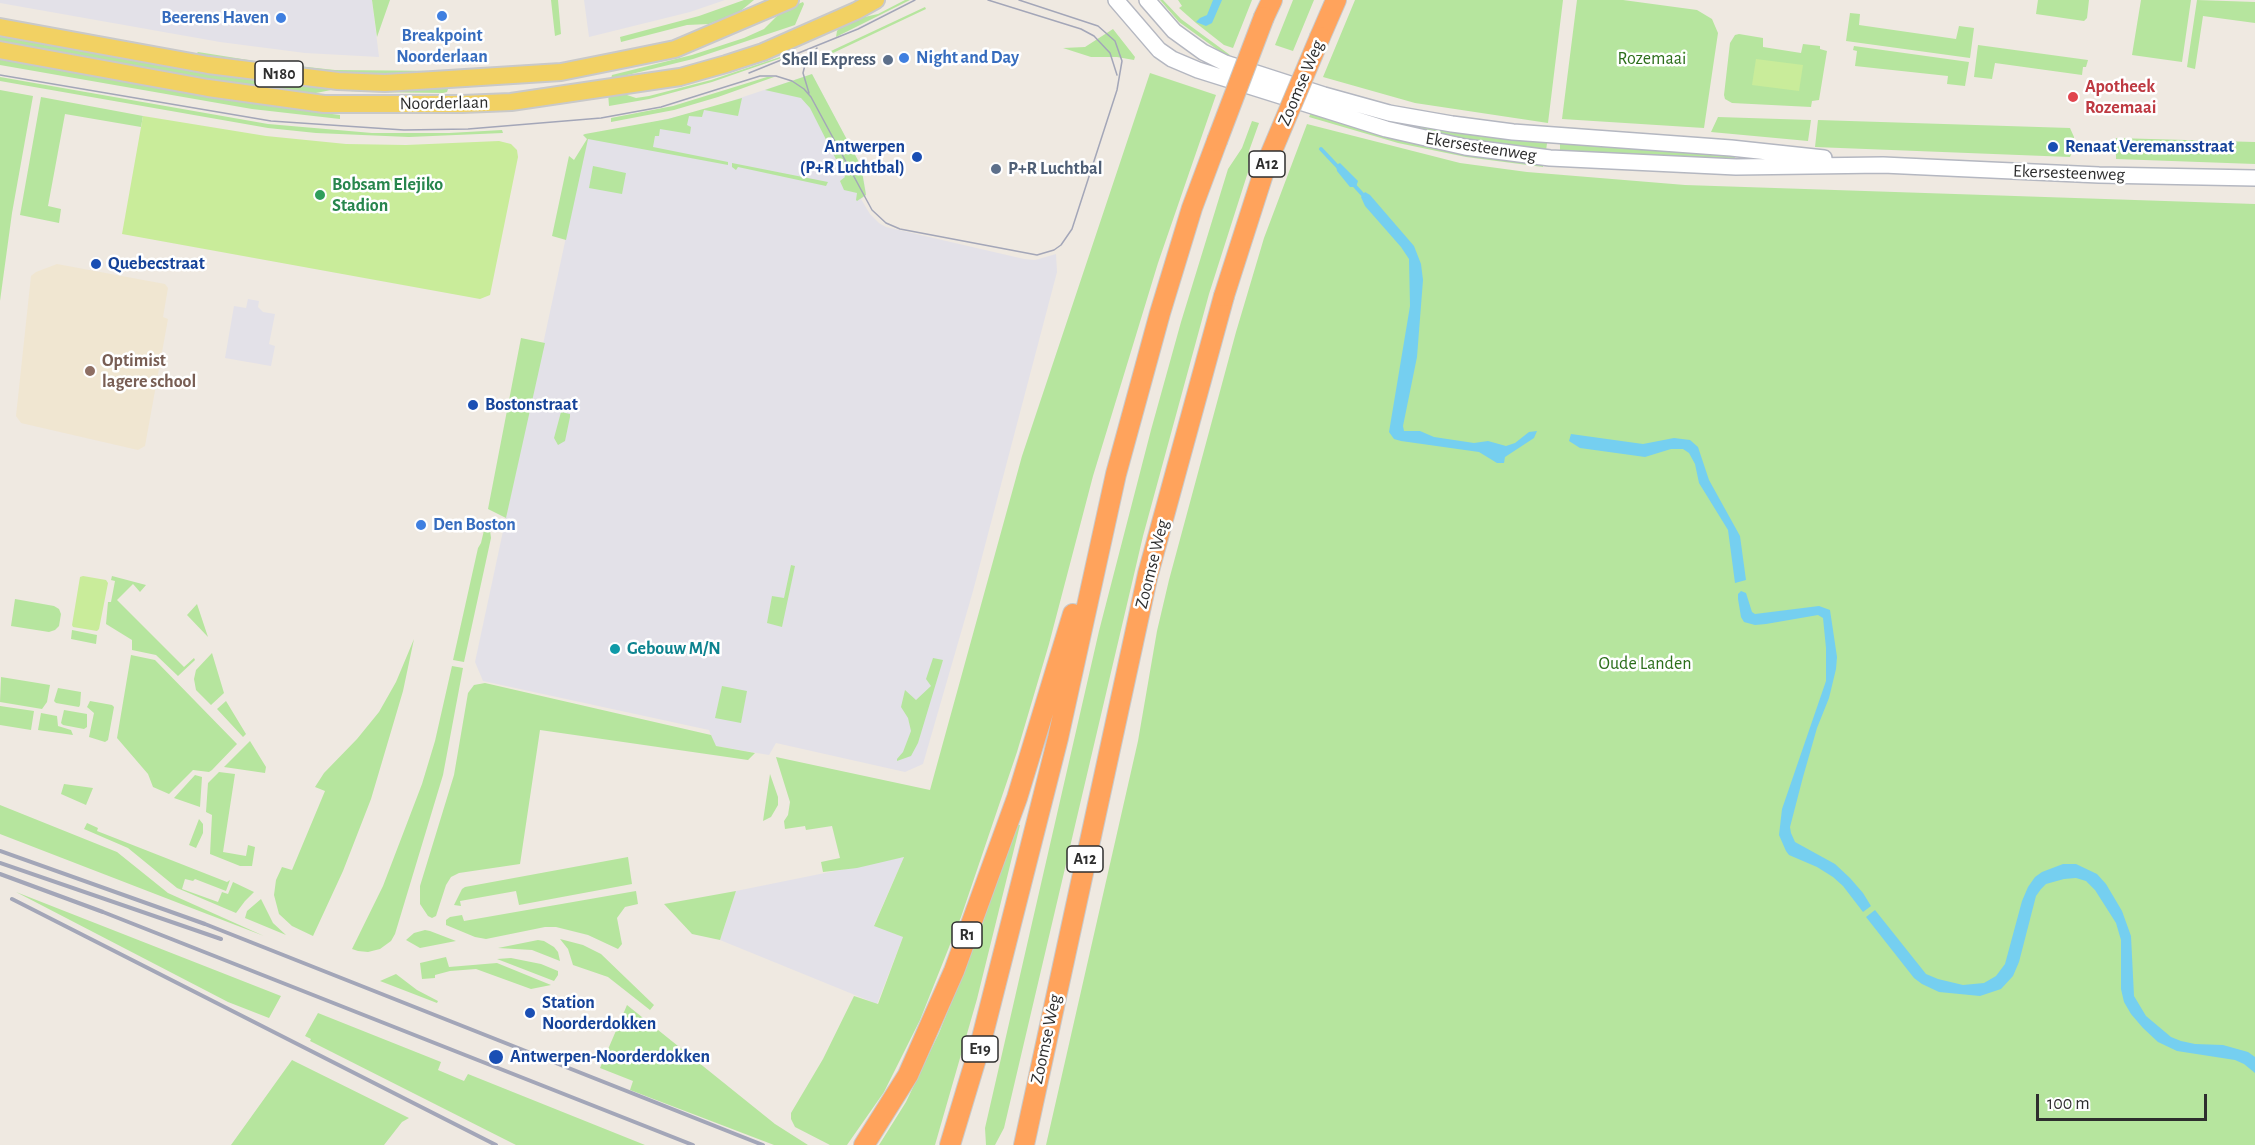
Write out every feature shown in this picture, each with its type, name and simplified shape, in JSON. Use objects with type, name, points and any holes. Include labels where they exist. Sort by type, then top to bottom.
[{"type":"highway","name":"Zoomse Weg","points":[[1024,1145],[1148,574],[1224,296],[1266,165],[1336,0]]},
{"type":"highway","points":[[1116,474],[1192,208],[1268,9]]},
{"type":"highway","name":"E19","points":[[950,1145],[975,1064],[1058,738],[1116,474]]},
{"type":"highway","name":"R1","points":[[869,1137],[920,1052],[975,916],[1017,798],[1116,474]]},
{"type":"main road","name":"Noorderlaan","points":[[0,27],[208,65],[338,81],[385,83],[561,72],[636,57],[675,49],[790,0]]},
{"type":"main road","name":"Noorderlaan","points":[[0,50],[208,88],[324,104],[511,102],[680,77],[763,52],[876,0]]},
{"type":"main road","name":"Ekersesteenweg","points":[[1116,0],[1150,41],[1172,59],[1225,79],[1386,129],[1476,149],[1550,158],[1736,167],[1883,165],[2108,175],[2255,178]]},
{"type":"main road","name":"Ekersesteenweg","points":[[1147,0],[1174,31],[1203,52],[1225,63],[1324,96],[1389,113],[1513,132],[1731,148],[1883,165]]},
{"type":"shaded area","points":[[0,0],[372,0],[379,57],[305,53],[220,42],[0,3]]},
{"type":"shaded area","points":[[584,0],[725,0],[690,12],[589,37]]},
{"type":"shaded area","points":[[812,74],[861,166],[866,192],[861,199],[879,223],[886,227],[1024,259],[1035,260],[1056,254],[1057,272],[973,591],[923,764],[905,772],[776,743],[769,755],[715,746],[709,730],[483,681],[475,662],[587,139],[583,135],[704,110]]},
{"type":"shaded area","name":"Optimist lagere school","points":[[57,264],[165,284],[168,288],[163,317],[168,319],[145,446],[138,450],[21,423],[16,416],[31,276]]},
{"type":"shaded area","points":[[248,299],[259,301],[258,307],[263,312],[275,314],[269,344],[275,346],[271,366],[225,358],[234,306],[246,308]]},
{"type":"shaded area","points":[[904,857],[874,925],[903,937],[877,1004],[720,940],[736,891]]},
{"type":"green space","points":[[372,0],[390,0],[377,37]]},
{"type":"green space","points":[[551,0],[558,0],[561,34],[555,36]]},
{"type":"green space","points":[[744,0],[754,0],[738,13],[709,24],[687,25],[621,42],[620,37],[699,16]]},
{"type":"green space","points":[[905,0],[910,0],[836,37],[841,26],[878,14]]},
{"type":"green space","points":[[1160,0],[1163,0],[1181,19],[1230,55],[1229,58],[1179,22]]},
{"type":"green space","points":[[1178,0],[1252,0],[1233,48],[1224,45],[1196,23],[1179,8],[1182,6]]},
{"type":"green space","points":[[1293,0],[1314,0],[1293,51],[1275,45]]},
{"type":"green space","points":[[1355,0],[1563,0],[1548,123],[1415,103],[1323,77]]},
{"type":"green space","name":"Rozemaai","points":[[1577,0],[1623,0],[1697,10],[1712,19],[1718,33],[1704,128],[1562,119]]},
{"type":"green space","points":[[2038,0],[2089,0],[2087,18],[2084,21],[2036,14]]},
{"type":"green space","points":[[2141,0],[2191,0],[2182,62],[2132,55]]},
{"type":"green space","points":[[2197,0],[2255,2],[2255,23],[2203,16],[2195,69],[2187,67]]},
{"type":"green space","points":[[803,2],[795,25],[693,59],[611,79],[612,75],[692,55],[744,38],[764,29],[783,10]]},
{"type":"green space","points":[[925,7],[926,9],[833,53],[831,51]]},
{"type":"green space","points":[[1850,13],[1860,14],[1859,25],[1956,39],[1959,26],[1974,28],[1970,58],[1846,41]]},
{"type":"green space","points":[[1113,29],[1135,57],[1134,60],[1117,57],[1091,57],[1063,48],[1085,47]]},
{"type":"green space","points":[[0,33],[447,87],[448,89],[443,93],[331,90],[311,94],[248,86],[0,42]]},
{"type":"green space","points":[[1735,35],[1763,38],[1763,47],[1801,53],[1803,44],[1820,46],[1820,49],[1827,51],[1819,100],[1812,101],[1811,107],[1732,103],[1725,99],[1730,43]]},
{"type":"green space","points":[[1978,45],[2088,60],[2086,67],[2083,67],[2082,75],[1995,63],[1992,79],[1974,77]]},
{"type":"green space","points":[[1854,46],[1969,62],[1965,86],[1947,84],[1948,76],[1855,66],[1857,51],[1853,50]]},
{"type":"green space","points":[[198,52],[335,70],[444,71],[443,73],[403,74],[335,72],[261,66],[195,55]]},
{"type":"green space","points":[[0,56],[312,108],[324,113],[340,115],[340,119],[252,109],[0,65]]},
{"type":"green space","points":[[787,56],[712,82],[649,99],[609,106],[608,93],[621,93],[636,98],[649,96],[711,80]]},
{"type":"green space","points":[[1756,59],[1803,65],[1799,91],[1752,85]]},
{"type":"green space","points":[[1150,73],[1216,95],[1158,263],[1093,476],[1049,644],[1017,752],[961,917],[920,1020],[884,1092],[847,1145],[830,1145],[795,1127],[791,1113],[823,1059],[854,996],[878,1004],[903,937],[874,926],[904,857],[857,868],[823,872],[821,862],[840,858],[832,826],[806,830],[805,826],[785,829],[784,821],[788,815],[790,802],[776,757],[930,790],[1022,456]]},
{"type":"green space","points":[[812,74],[861,166],[866,195],[857,201],[857,193],[844,190],[840,181],[845,177],[810,108],[801,98],[765,90]]},
{"type":"green space","points":[[0,77],[268,124],[372,133],[502,130],[503,133],[409,137],[316,133],[268,128],[0,81]]},
{"type":"green space","points":[[767,77],[774,77],[674,110],[611,122],[611,118],[673,106]]},
{"type":"green space","points":[[0,90],[33,96],[12,213],[0,301]]},
{"type":"green space","points":[[41,97],[143,116],[141,127],[65,114],[48,206],[61,209],[59,223],[20,215]]},
{"type":"green space","points":[[742,98],[738,116],[704,110],[702,117],[689,116],[687,125],[691,127],[690,134],[660,129],[659,136],[655,136],[653,147],[728,162],[728,165],[588,139],[566,240],[552,236],[569,156],[574,160],[587,139],[583,135],[668,119]]},
{"type":"green space","points":[[1342,107],[1473,134],[1547,143],[1546,151],[1436,135],[1342,109]]},
{"type":"green space","points":[[1311,113],[1428,147],[1466,155],[1543,165],[1543,167],[1466,157],[1398,143],[1309,117]]},
{"type":"green space","name":"Bobsam Elejiko Stadion","points":[[143,116],[266,136],[346,144],[406,145],[499,141],[511,144],[517,150],[518,157],[490,295],[480,299],[122,234]]},
{"type":"green space","points":[[1718,117],[1811,120],[1808,141],[1711,132]]},
{"type":"green space","points":[[1818,120],[2070,128],[2074,137],[2074,148],[2070,157],[1815,147]]},
{"type":"green space","points":[[1252,121],[1259,123],[1249,151],[1248,172],[1209,294],[1143,536],[1004,1128],[995,1145],[986,1145],[985,1128],[1099,631],[1151,430],[1228,169],[1242,148]]},
{"type":"green space","name":"Oude Landen","points":[[1307,124],[1460,163],[1527,172],[1685,185],[2255,204],[2255,1145],[1046,1145],[1138,741],[1157,631],[1169,580],[1236,332],[1264,238]]},
{"type":"green space","points":[[2116,138],[2255,142],[2255,164],[2116,159]]},
{"type":"green space","points":[[1560,143],[1689,151],[1735,157],[1734,160],[1560,152]]},
{"type":"green space","points":[[732,163],[828,182],[826,186],[738,167],[736,170],[732,167]]},
{"type":"green space","points":[[593,166],[626,173],[622,194],[589,188]]},
{"type":"green space","points":[[521,338],[545,343],[506,518],[488,509]]},
{"type":"green space","points":[[561,412],[570,414],[570,417],[565,441],[558,445],[554,438]]},
{"type":"green space","points":[[485,526],[490,530],[491,538],[464,662],[453,660],[478,548]]},
{"type":"green space","points":[[791,565],[795,566],[782,627],[767,623],[772,596],[784,598]]},
{"type":"green space","points":[[112,576],[146,585],[140,592],[133,584],[117,600],[184,667],[194,658],[195,660],[178,676],[156,655],[132,650],[132,640],[106,624],[108,602],[111,602],[115,581],[111,580]]},
{"type":"green space","points":[[80,577],[106,580],[108,583],[97,631],[72,625]]},
{"type":"green space","points":[[15,599],[54,606],[59,609],[61,614],[59,626],[49,632],[11,626]]},
{"type":"green space","points":[[197,604],[208,637],[187,615]]},
{"type":"green space","points":[[72,630],[97,635],[96,644],[71,639]]},
{"type":"green space","points":[[414,639],[403,691],[371,799],[343,871],[313,936],[292,926],[279,914],[274,895],[276,880],[282,867],[292,870],[325,791],[315,787],[324,773],[379,712],[396,682]]},
{"type":"green space","points":[[212,653],[224,693],[211,705],[196,690],[194,679],[196,670]]},
{"type":"green space","points":[[131,655],[155,660],[237,744],[212,770],[209,772],[193,770],[169,794],[153,787],[148,774],[117,738]]},
{"type":"green space","points":[[933,658],[943,660],[918,743],[911,756],[897,761],[911,731],[908,718],[901,707],[905,690],[916,700],[931,686],[926,679]]},
{"type":"green space","points":[[452,666],[463,668],[443,775],[395,934],[391,941],[380,949],[368,952],[352,949],[383,886],[422,784],[435,741]]},
{"type":"green space","points":[[1,677],[50,685],[47,702],[42,709],[0,702]]},
{"type":"green space","points":[[485,683],[711,735],[716,746],[755,753],[748,760],[540,730],[520,864],[459,873],[451,877],[436,916],[432,918],[420,904],[420,886],[454,775],[468,693],[474,685]]},
{"type":"green space","points":[[722,686],[747,691],[741,723],[715,718]]},
{"type":"green space","points":[[58,688],[81,692],[79,707],[56,703],[54,701]]},
{"type":"green space","points":[[90,701],[114,707],[108,740],[105,742],[89,737],[94,713],[87,707]]},
{"type":"green space","points":[[226,701],[246,734],[243,737],[217,709]]},
{"type":"green space","points":[[0,706],[34,711],[31,730],[0,725]]},
{"type":"green space","points":[[64,710],[87,714],[87,727],[84,729],[63,725],[61,723]]},
{"type":"green space","points":[[41,713],[57,716],[58,726],[71,730],[73,735],[38,730]]},
{"type":"green space","points":[[250,741],[266,767],[265,773],[224,767]]},
{"type":"green space","points":[[219,772],[235,774],[223,852],[246,856],[248,845],[255,847],[252,866],[240,866],[210,854],[212,815],[206,812],[208,783]]},
{"type":"green space","points":[[770,774],[778,797],[778,805],[771,817],[763,821]]},
{"type":"green space","points":[[195,775],[202,777],[200,807],[174,798]]},
{"type":"green space","points":[[64,784],[93,788],[86,805],[61,794]]},
{"type":"green space","points":[[0,805],[117,852],[168,893],[264,936],[0,834]]},
{"type":"green space","points":[[199,819],[203,824],[203,833],[196,848],[189,845]]},
{"type":"green space","points":[[87,823],[98,828],[97,831],[227,882],[230,880],[226,891],[195,879],[193,881],[185,879],[182,889],[218,902],[222,892],[228,894],[233,882],[254,892],[236,913],[177,888],[128,848],[84,829]]},
{"type":"green space","points":[[1017,825],[1020,825],[977,999],[935,1145],[879,1145],[906,1102],[939,1033],[979,933]]},
{"type":"green space","points":[[628,857],[632,884],[519,905],[516,891],[460,901],[461,906],[454,905],[465,887]]},
{"type":"green space","points":[[636,891],[638,904],[625,907],[617,918],[622,944],[618,949],[588,935],[556,927],[545,927],[486,939],[446,925],[446,920],[450,917],[462,915],[464,921]]},
{"type":"green space","points":[[736,891],[720,940],[692,934],[664,904]]},
{"type":"green space","points":[[16,892],[281,996],[269,1018],[228,1002]]},
{"type":"green space","points":[[261,899],[273,923],[286,935],[245,918],[247,911]]},
{"type":"green space","points":[[425,930],[456,941],[420,948],[406,940],[414,933]]},
{"type":"green space","points":[[560,939],[583,945],[601,954],[654,1005],[650,1010],[608,977],[573,965],[568,949]]},
{"type":"green space","points":[[538,940],[554,947],[560,961],[532,950],[498,948]]},
{"type":"green space","points":[[446,957],[449,967],[497,963],[551,985],[531,989],[476,969],[450,971],[435,975],[435,978],[422,979],[420,963]]},
{"type":"green space","points":[[511,958],[541,964],[558,971],[558,975],[554,981],[497,959]]},
{"type":"green space","points":[[396,974],[417,990],[438,1001],[437,1003],[380,981]]},
{"type":"green space","points":[[627,1005],[775,1124],[808,1145],[774,1145],[630,1090],[633,1081],[600,1068]]},
{"type":"green space","points":[[318,1013],[441,1062],[438,1070],[464,1081],[468,1074],[645,1145],[516,1145],[310,1041],[311,1039],[305,1036]]},
{"type":"green space","points":[[292,1060],[409,1118],[402,1122],[384,1145],[231,1145]]},
{"type":"water","points":[[1213,0],[1222,0],[1212,23],[1206,26],[1196,22],[1207,15]]},
{"type":"water","points":[[1340,163],[1358,181],[1356,187],[1350,187],[1337,171],[1336,165]]},
{"type":"water","points":[[1365,192],[1414,246],[1421,264],[1423,280],[1417,357],[1403,426],[1404,431],[1420,431],[1434,437],[1474,443],[1488,441],[1506,446],[1515,443],[1529,432],[1537,431],[1534,438],[1505,457],[1504,463],[1497,463],[1479,452],[1401,441],[1394,439],[1389,432],[1410,306],[1409,259],[1365,206],[1361,197]]},
{"type":"water","points":[[1571,434],[1643,444],[1674,438],[1690,440],[1698,447],[1709,480],[1740,536],[1746,580],[1735,583],[1728,530],[1699,483],[1695,464],[1689,453],[1683,449],[1671,449],[1645,457],[1580,448],[1569,441]]},
{"type":"water","points":[[1741,591],[1746,593],[1752,612],[1755,614],[1819,606],[1830,610],[1837,657],[1836,669],[1790,827],[1795,842],[1835,864],[1863,893],[1871,906],[1863,912],[1833,877],[1789,855],[1779,835],[1782,809],[1826,681],[1823,618],[1818,615],[1755,625],[1744,622],[1738,599]]},
{"type":"water","points":[[2063,864],[2076,864],[2097,874],[2106,884],[2122,911],[2131,936],[2134,996],[2146,1016],[2171,1037],[2181,1041],[2223,1045],[2248,1052],[2255,1057],[2255,1073],[2235,1060],[2177,1051],[2158,1042],[2143,1028],[2124,1002],[2121,989],[2121,940],[2116,923],[2095,890],[2086,881],[2076,878],[2064,879],[2046,884],[2041,889],[2036,896],[2019,962],[2013,976],[2001,989],[1980,996],[1939,992],[1922,984],[1914,978],[1866,917],[1875,910],[1926,974],[1963,985],[1984,983],[1996,976],[2005,964],[2028,887],[2042,872]]},
{"type":"waterway","points":[[1321,149],[1338,167]]},
{"type":"waterway","points":[[1353,184],[1364,196]]},
{"type":"tram line","points":[[749,73],[858,29],[915,0]]},
{"type":"tram line","points":[[988,0],[1081,29],[1094,36],[1110,53],[1117,75]]},
{"type":"tram line","points":[[0,75],[271,121],[404,130],[468,129],[601,118],[661,107],[760,76],[776,76],[792,81],[811,97],[872,210],[886,223],[900,229],[1037,255],[1054,250],[1061,245],[1072,229],[1117,90],[1122,61],[1115,41],[1098,26],[1019,0]]},
{"type":"tram line","points":[[809,93],[803,73],[806,61],[817,48]]},
{"type":"railway","points":[[0,851],[205,924],[763,1145]]},
{"type":"railway","points":[[0,863],[221,939]]},
{"type":"railway","points":[[0,874],[103,912],[693,1145]]},
{"type":"railway","points":[[12,899],[496,1145]]},
{"type":"place","name":"Breakpoint Noorderlaan","points":[[442,16]]},
{"type":"place","name":"Beerens Haven","points":[[281,18]]},
{"type":"place","name":"Night and Day","points":[[904,58]]},
{"type":"place","name":"Shell Express","points":[[888,60]]},
{"type":"place","name":"Apotheek Rozemaai","points":[[2073,97]]},
{"type":"place","name":"Renaat Veremansstraat","points":[[2053,147]]},
{"type":"place","name":"Antwerpen (P+R Luchtbal)","points":[[917,157]]},
{"type":"place","name":"P+R Luchtbal","points":[[996,169]]},
{"type":"place","name":"Bobsam Elejiko Stadion","points":[[320,195]]},
{"type":"place","name":"Quebecstraat","points":[[96,264]]},
{"type":"place","name":"Optimist lagere school","points":[[90,371]]},
{"type":"place","name":"Bostonstraat","points":[[473,405]]},
{"type":"place","name":"Den Boston","points":[[421,525]]},
{"type":"place","name":"Gebouw M/N","points":[[615,649]]},
{"type":"place","name":"Station Noorderdokken","points":[[530,1013]]},
{"type":"place","name":"Antwerpen-Noorderdokken","points":[[496,1057]]}]
